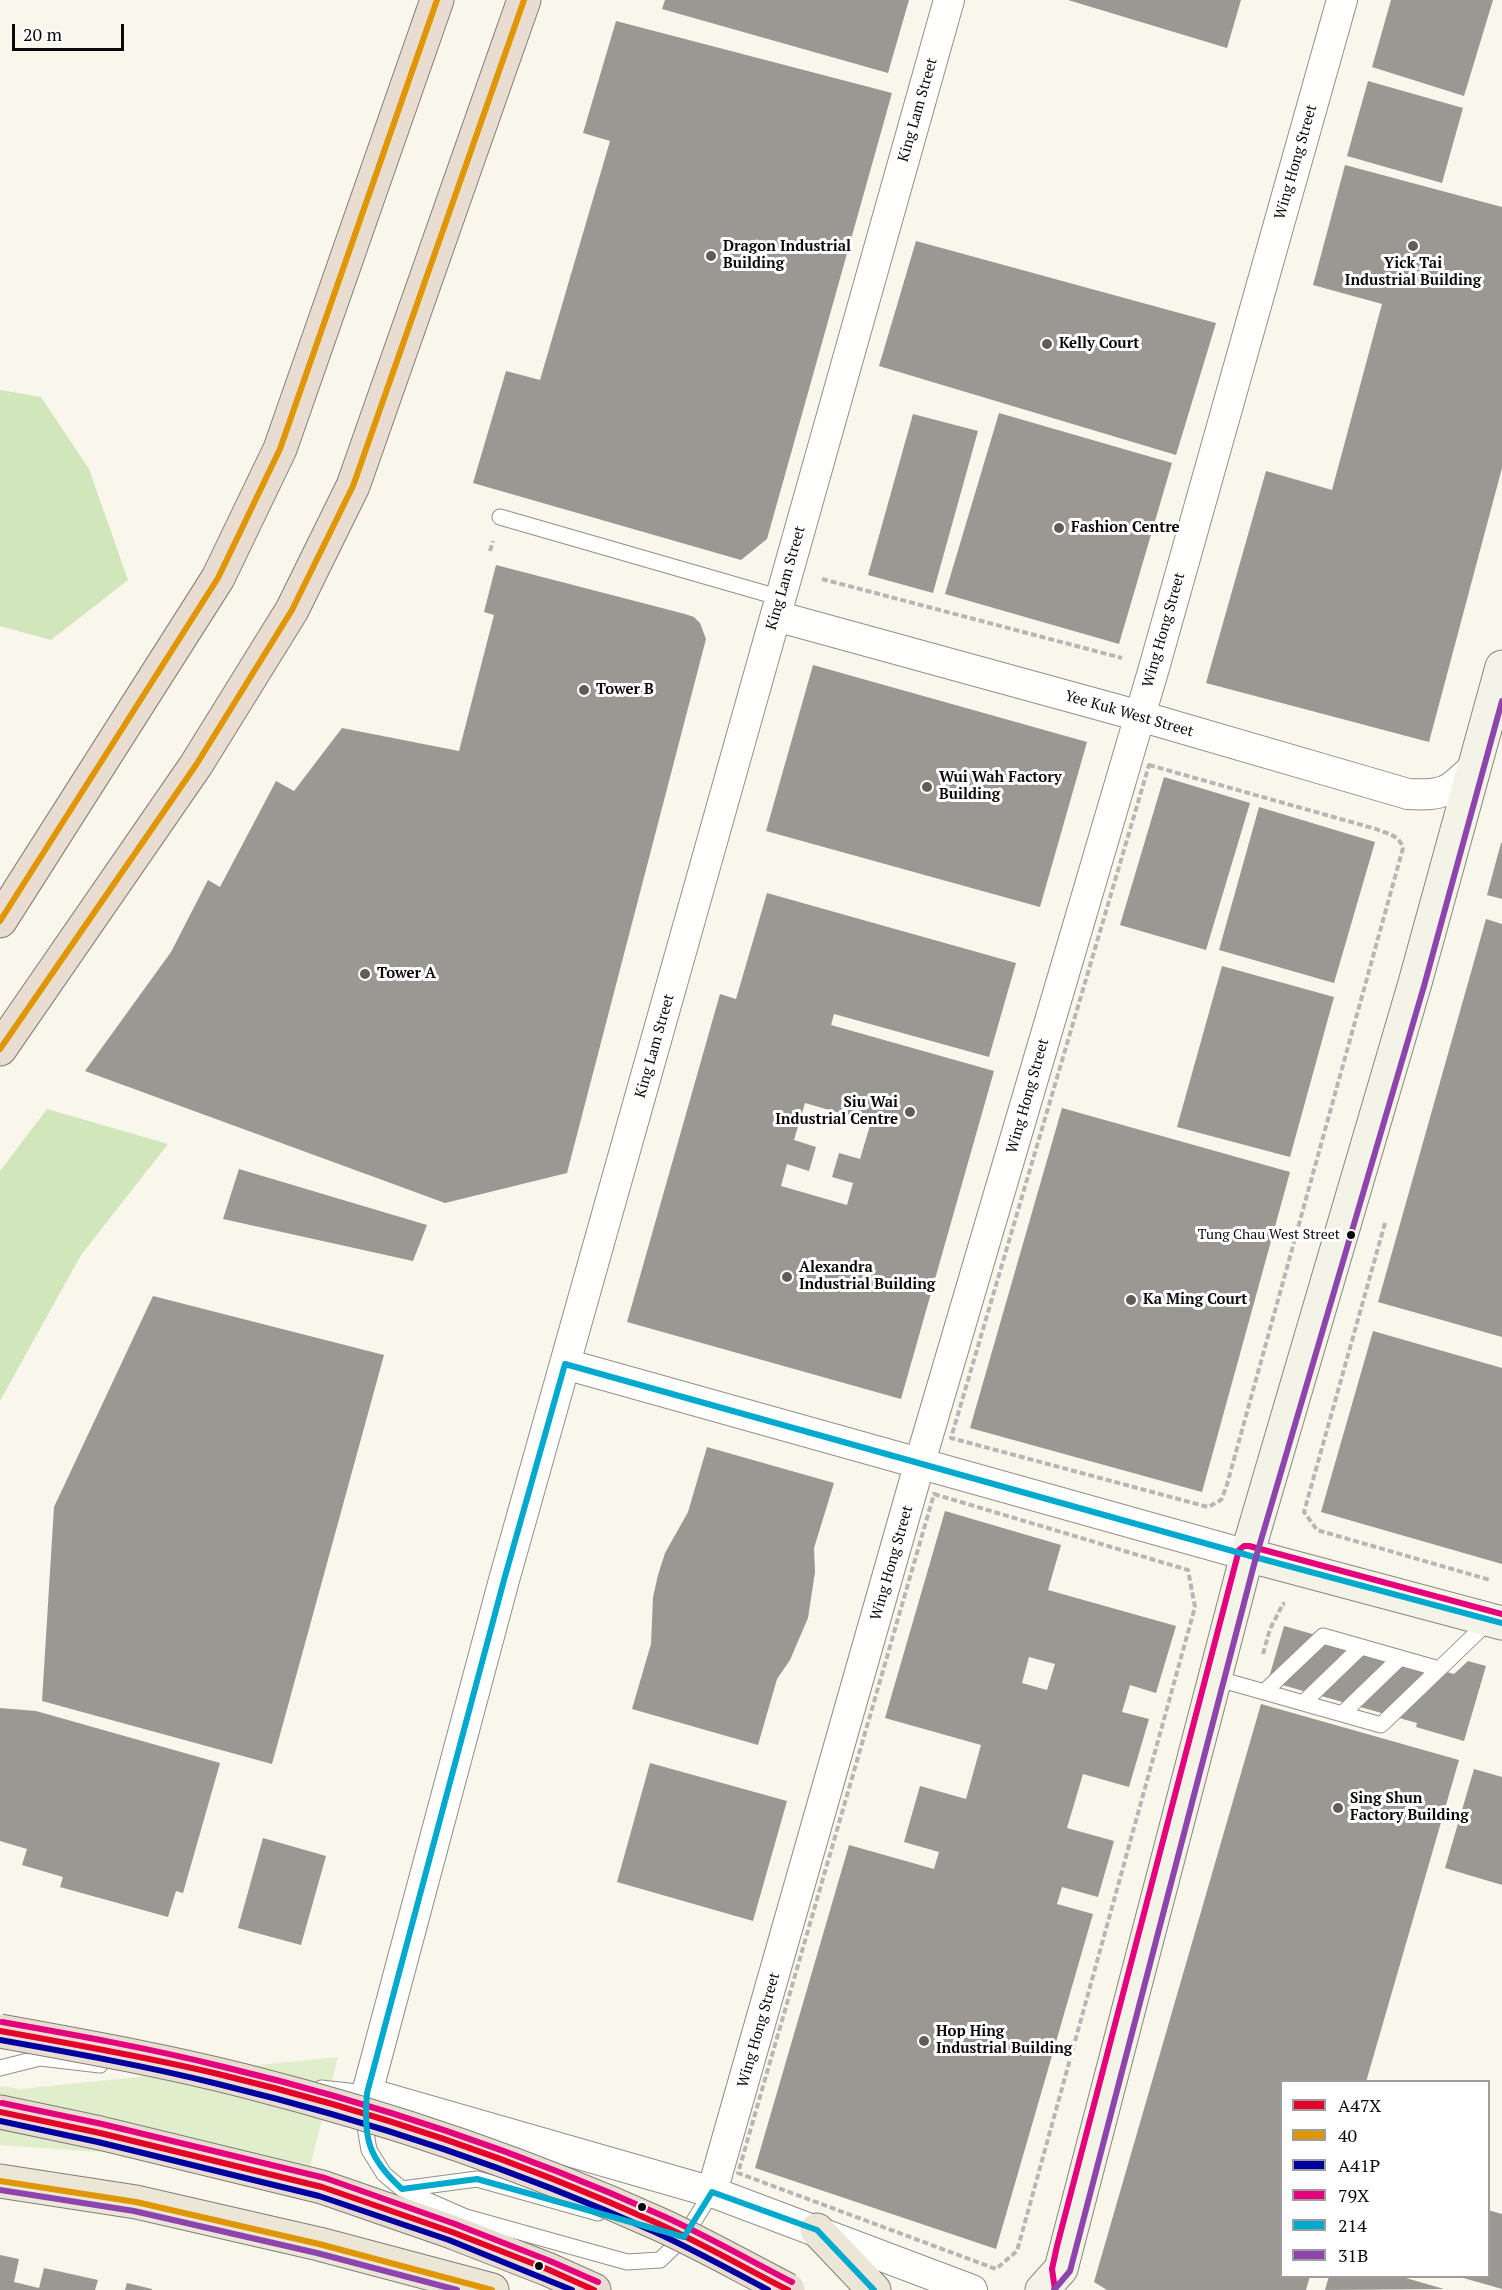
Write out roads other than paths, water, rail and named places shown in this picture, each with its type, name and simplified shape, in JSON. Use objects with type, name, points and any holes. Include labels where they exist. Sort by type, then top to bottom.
[{"type":"highway","points":[[0,921],[218,578],[280,449],[437,0]]},
{"type":"highway","points":[[0,1049],[196,765],[292,610],[321,554],[353,486],[524,0]]},
{"type":"highway","points":[[0,2031],[248,2081],[471,2150],[585,2192],[660,2225],[788,2290]]},
{"type":"highway","points":[[0,2112],[100,2133],[322,2187],[463,2236],[594,2290]]},
{"type":"main road","points":[[1056,2283],[1247,1554],[1385,1086],[1502,667]]},
{"type":"main road","points":[[1247,1554],[1496,1621]]},
{"type":"main road","points":[[0,2181],[148,2204],[319,2244],[492,2290]]},
{"type":"main road","points":[[817,2230],[874,2290]]},
{"type":"street","name":"King Lam Street","points":[[367,2093],[504,1580],[949,0]]},
{"type":"street","name":"Wing Hong Street","points":[[712,2192],[920,1462],[1140,716],[1342,0]]},
{"type":"street","name":"Yee Kuk West Street","points":[[778,607],[1408,794],[1434,795],[1455,787],[1474,766]]},
{"type":"street","points":[[565,1364],[1247,1554]]},
{"type":"street","points":[[367,2093],[712,2192],[972,2290]]},
{"type":"lane","points":[[500,517],[778,607]]},
{"type":"lane","points":[[1215,1678],[1381,1725],[1439,1669],[1496,1621]]},
{"type":"lane","points":[[1259,1690],[1323,1636],[1439,1669]]},
{"type":"lane","points":[[1304,1703],[1361,1647]]},
{"type":"lane","points":[[1342,1714],[1400,1658]]},
{"type":"lane","points":[[0,2068],[40,2058],[367,2093],[364,2121],[369,2150],[384,2174],[402,2189],[466,2217],[627,2262],[660,2260],[684,2237],[712,2192]]},
{"type":"lane","points":[[402,2189],[477,2179],[684,2237]]},
{"type":"place","name":"Yick Tai Industrial Building","points":[[1413,246]]},
{"type":"place","name":"Dragon Industrial Building","points":[[711,256]]},
{"type":"place","name":"Kelly Court","points":[[1047,344]]},
{"type":"place","name":"Fashion Centre","points":[[1059,528]]},
{"type":"place","name":"Tower B","points":[[584,690]]},
{"type":"place","name":"Wui Wah Factory Building","points":[[927,787]]},
{"type":"place","name":"Tower A","points":[[365,974]]},
{"type":"place","name":"Siu Wai Industrial Centre","points":[[910,1112]]},
{"type":"place","name":"Tung Chau West Street","points":[[1351,1235]]},
{"type":"place","name":"Alexandra Industrial Building","points":[[787,1277]]},
{"type":"place","name":"Ka Ming Court","points":[[1131,1300]]},
{"type":"place","name":"Sing Shun Factory Building","points":[[1338,1808]]},
{"type":"place","name":"Hop Hing Industrial Building","points":[[924,2041]]}]
